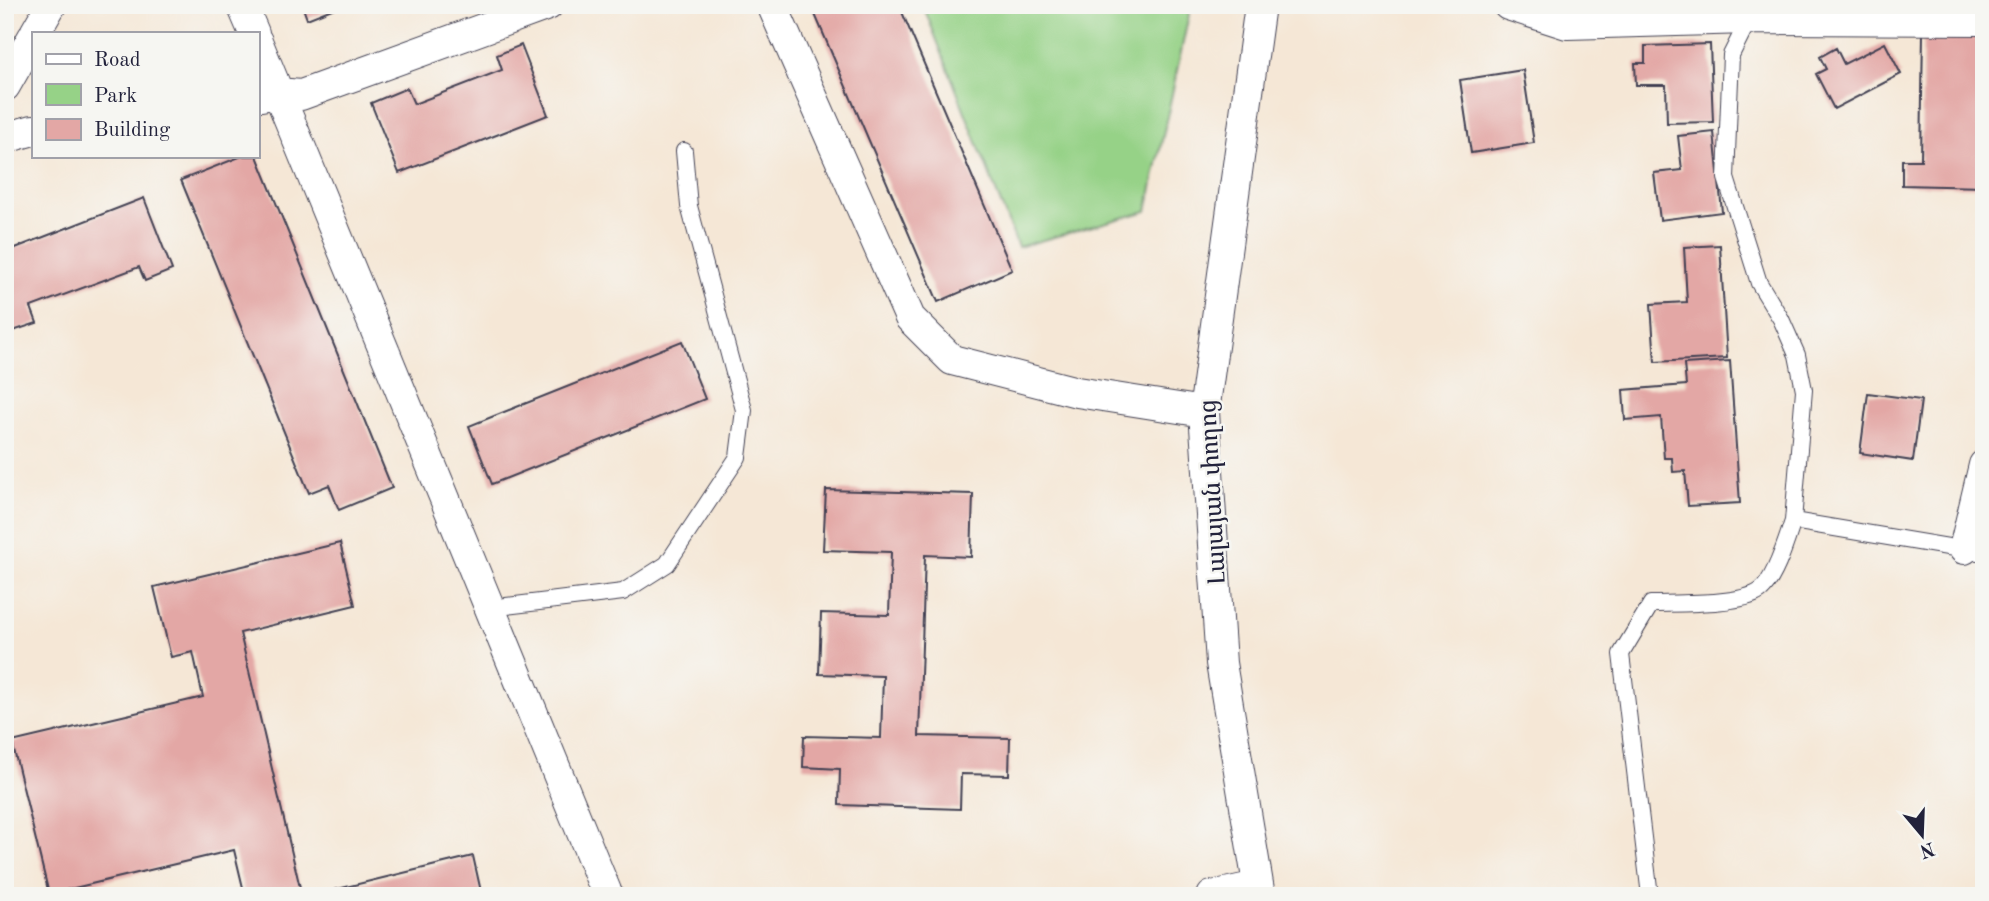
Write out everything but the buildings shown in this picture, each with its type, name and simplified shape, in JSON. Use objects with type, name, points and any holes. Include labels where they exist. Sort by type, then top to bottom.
[{"type":"street","points":[[36,32],[51,5]]},
{"type":"street","points":[[243,5],[254,32]]},
{"type":"street","points":[[268,94],[301,94],[548,5]]},
{"type":"street","points":[[772,5],[910,318],[951,360],[1077,392],[1204,412]]},
{"type":"street","name":"Լալայան փողոց","points":[[1258,891],[1221,663],[1204,412],[1260,5]]},
{"type":"street","points":[[1508,5],[1567,24],[1749,12],[1984,20]]},
{"type":"street","points":[[5,86],[32,39]]},
{"type":"street","points":[[259,51],[268,94],[490,608],[608,896]]},
{"type":"street","points":[[5,138],[32,130]]},
{"type":"street","points":[[1974,551],[1984,465]]},
{"type":"street","points":[[1212,896],[1258,891]]},
{"type":"lane","points":[[1650,896],[1621,654],[1651,604],[1734,600],[1761,591],[1780,561],[1793,521],[1804,390],[1797,355],[1781,319],[1759,283],[1726,178],[1731,55],[1749,12]]},
{"type":"lane","points":[[490,608],[623,592],[667,564],[738,457],[744,410],[689,206],[684,151]]},
{"type":"lane","points":[[1793,521],[1974,551]]},
{"type":"green space","points":[[923,5],[1191,5],[1147,211],[1018,247]]}]
